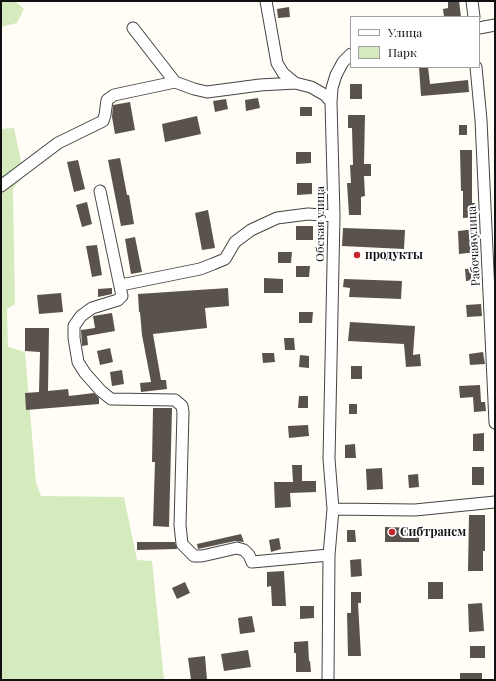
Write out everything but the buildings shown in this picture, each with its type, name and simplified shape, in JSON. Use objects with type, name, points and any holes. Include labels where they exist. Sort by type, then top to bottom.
[{"type":"street","points":[[266,1],[277,63],[283,73],[295,83]]},
{"type":"street","points":[[472,1],[474,16]]},
{"type":"street","points":[[480,28],[495,25]]},
{"type":"street","points":[[134,28],[175,82]]},
{"type":"street","name":"Обская улица","points":[[328,680],[329,555],[333,510],[329,459],[334,216],[331,102],[332,88],[336,75],[343,62],[350,55]]},
{"type":"street","name":"Рабочая улица","points":[[476,68],[481,120],[495,423]]},
{"type":"street","points":[[1,186],[58,142],[103,121],[107,100],[114,95],[175,82],[207,92],[260,85],[295,83],[311,87],[325,95],[331,102]]},
{"type":"street","points":[[100,191],[121,285],[122,296],[118,300],[92,308],[81,316],[74,326],[74,338],[78,362],[84,372],[111,400],[175,400],[182,406],[180,525],[182,544],[194,556],[202,556],[237,548],[244,550],[249,555],[252,562],[329,555]]},
{"type":"street","points":[[121,285],[200,269],[225,259],[235,242],[252,230],[277,218],[308,214],[334,216]]},
{"type":"street","points":[[333,510],[415,510],[495,502]]},
{"type":"green space","points":[[1,1],[15,1],[24,9],[17,23],[1,27]]},
{"type":"green space","points":[[14,128],[24,175],[13,189],[15,304],[7,309],[8,347],[25,352],[36,483],[41,496],[124,497],[137,560],[152,561],[164,680],[1,680],[1,129]]},
{"type":"place","name":"продукты","points":[[357,255]]},
{"type":"place","name":"Сибтрансм","points":[[392,532]]}]
